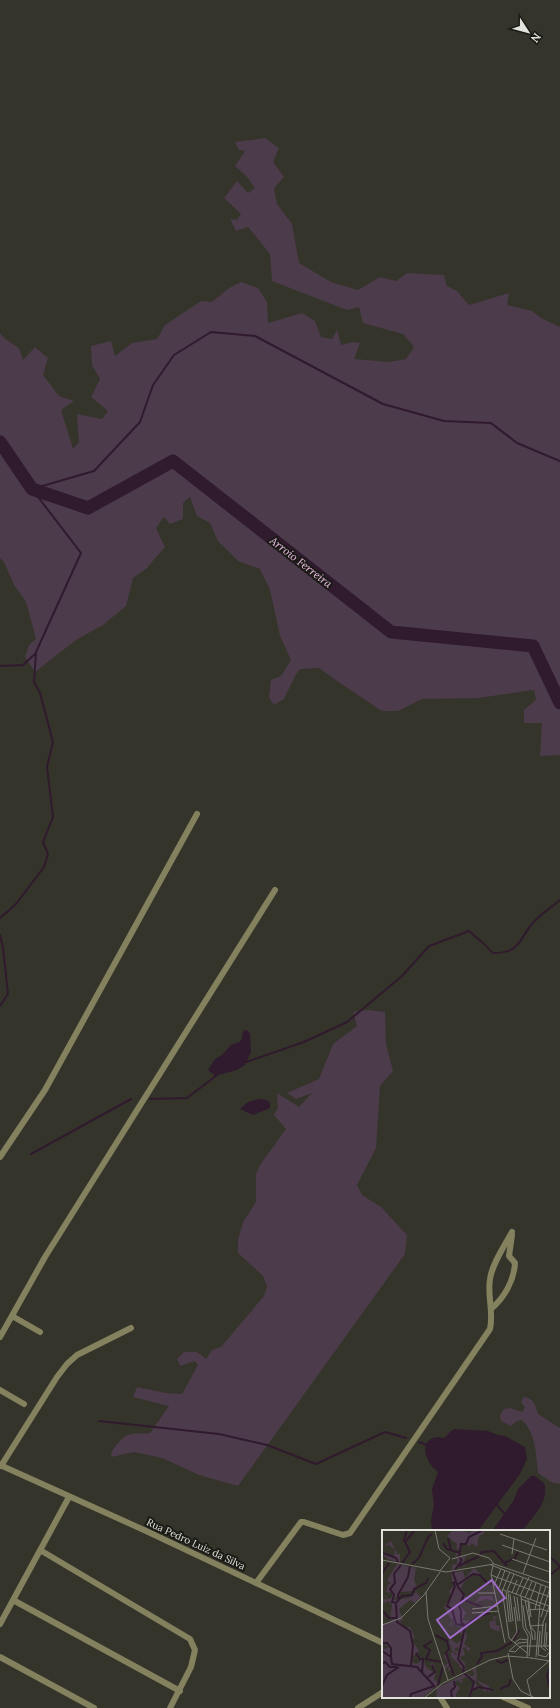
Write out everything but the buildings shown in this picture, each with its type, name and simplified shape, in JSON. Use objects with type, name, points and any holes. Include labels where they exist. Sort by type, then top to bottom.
[{"type":"street","points":[[0,1157],[45,1090],[197,814]]},
{"type":"street","points":[[0,1336],[50,1250],[275,890]]},
{"type":"street","points":[[256,1583],[301,1522],[343,1535],[350,1533],[490,1328],[492,1319],[491,1310],[490,1279],[500,1254],[512,1232],[509,1256],[515,1263],[514,1273],[508,1288],[498,1303],[491,1310]]},
{"type":"street","points":[[12,1316],[40,1332]]},
{"type":"street","points":[[1,1466],[67,1364],[77,1355],[131,1328]]},
{"type":"street","points":[[0,1390],[24,1404]]},
{"type":"street","name":"Rua Pedro Luiz da Silva","points":[[1,1466],[144,1530],[382,1643]]},
{"type":"street","points":[[0,1624],[69,1497]]},
{"type":"street","points":[[40,1550],[190,1639],[195,1650],[191,1667],[170,1708]]},
{"type":"street","points":[[13,1600],[180,1691]]},
{"type":"street","points":[[0,1657],[94,1708]]},
{"type":"street","points":[[358,1708],[382,1693]]},
{"type":"street","points":[[441,1698],[447,1708]]},
{"type":"street","points":[[505,1698],[528,1708]]},
{"type":"shaded area","points":[[265,138],[279,148],[273,162],[284,177],[274,188],[277,204],[292,224],[299,263],[331,282],[358,290],[380,277],[396,281],[407,273],[444,275],[447,286],[457,291],[469,305],[509,293],[507,305],[532,311],[541,318],[560,327],[560,755],[540,756],[542,723],[524,723],[524,710],[536,700],[534,690],[478,698],[422,699],[398,711],[382,711],[319,668],[300,669],[284,699],[274,705],[269,697],[271,680],[281,676],[291,660],[280,636],[270,590],[260,569],[238,561],[218,541],[210,523],[197,516],[190,497],[183,503],[183,519],[170,524],[164,517],[156,528],[165,547],[146,569],[133,578],[126,606],[103,625],[76,640],[35,672],[25,657],[29,645],[36,639],[26,602],[14,585],[4,562],[0,558],[0,333],[5,339],[19,348],[23,360],[35,347],[48,358],[43,375],[59,396],[74,401],[61,410],[73,449],[79,442],[77,414],[102,419],[108,411],[91,397],[100,379],[92,365],[91,346],[111,341],[115,356],[132,343],[157,339],[165,325],[201,301],[212,302],[229,288],[241,282],[258,288],[267,302],[268,323],[302,313],[315,321],[321,337],[332,339],[337,330],[341,345],[353,342],[360,343],[354,359],[389,362],[406,359],[414,347],[403,334],[363,323],[359,307],[347,310],[272,281],[270,254],[248,227],[236,231],[230,219],[237,220],[241,214],[224,198],[237,181],[248,193],[255,188],[247,177],[235,166],[245,151],[239,150],[235,142]]},
{"type":"shaded area","points":[[368,1010],[385,1012],[386,1044],[393,1071],[380,1086],[376,1148],[357,1185],[362,1195],[381,1207],[407,1235],[405,1254],[238,1486],[199,1475],[162,1458],[134,1452],[111,1457],[113,1450],[124,1437],[131,1434],[150,1433],[169,1406],[133,1397],[137,1387],[166,1393],[182,1394],[198,1365],[195,1361],[180,1366],[177,1359],[184,1352],[197,1352],[206,1359],[212,1350],[221,1347],[264,1296],[267,1286],[263,1276],[238,1253],[238,1240],[243,1222],[256,1202],[256,1174],[260,1165],[286,1129],[274,1115],[278,1108],[277,1093],[299,1107],[312,1093],[296,1099],[287,1093],[319,1079],[333,1044],[357,1026],[353,1012]]},
{"type":"shaded area","points":[[247,1030],[250,1034],[251,1052],[245,1065],[237,1070],[215,1076],[208,1070],[215,1059],[222,1055],[231,1045],[239,1042],[242,1039],[243,1031]]},
{"type":"shaded area","points":[[259,1099],[267,1100],[270,1103],[270,1108],[253,1115],[240,1109],[248,1102]]},
{"type":"shaded area","points":[[523,1397],[532,1400],[538,1414],[560,1428],[560,1484],[553,1483],[538,1473],[533,1438],[527,1425],[522,1420],[517,1421],[511,1426],[501,1421],[500,1415],[504,1409],[510,1408],[522,1412],[525,1407],[521,1403]]},
{"type":"shaded area","points":[[452,1430],[488,1431],[505,1436],[525,1447],[527,1459],[520,1474],[479,1530],[432,1530],[431,1520],[434,1505],[432,1489],[438,1472],[429,1462],[425,1452],[425,1447],[429,1440],[438,1437],[444,1438]]},
{"type":"shaded area","points":[[531,1476],[535,1476],[544,1483],[544,1497],[539,1509],[523,1530],[493,1530],[514,1500],[518,1489]]},
{"type":"waterway","name":"Arroio Ferreira","points":[[0,918],[16,904],[44,867],[48,854],[43,842],[53,817],[47,767],[53,742],[40,693],[34,682],[36,652],[81,553],[32,489],[94,471],[140,422],[153,385],[174,355],[211,332],[255,336],[383,404],[444,421],[491,423],[517,443],[560,461]]},
{"type":"waterway","name":"Arroio Ferreira","points":[[0,442],[32,489],[88,508],[173,461],[391,632],[533,646],[560,703]]},
{"type":"waterway","points":[[0,666],[23,665],[36,653]]},
{"type":"waterway","points":[[246,1062],[304,1042],[347,1022],[402,976],[429,946],[469,931],[493,953],[509,951],[521,941],[527,930],[535,921],[560,900]]},
{"type":"waterway","points":[[0,935],[3,948],[8,994],[0,1006]]},
{"type":"waterway","points":[[150,1099],[187,1098],[217,1075]]},
{"type":"waterway","points":[[31,1154],[131,1099]]},
{"type":"waterway","points":[[99,1421],[219,1434],[267,1445],[316,1464],[385,1432],[406,1438]]},
{"type":"waterway","points":[[419,1442],[429,1446]]},
{"type":"waterway","points":[[496,1504],[505,1514]]},
{"type":"waterway","points":[[550,1557],[560,1566]]},
{"type":"waterway","points":[[550,1575],[560,1567]]}]
